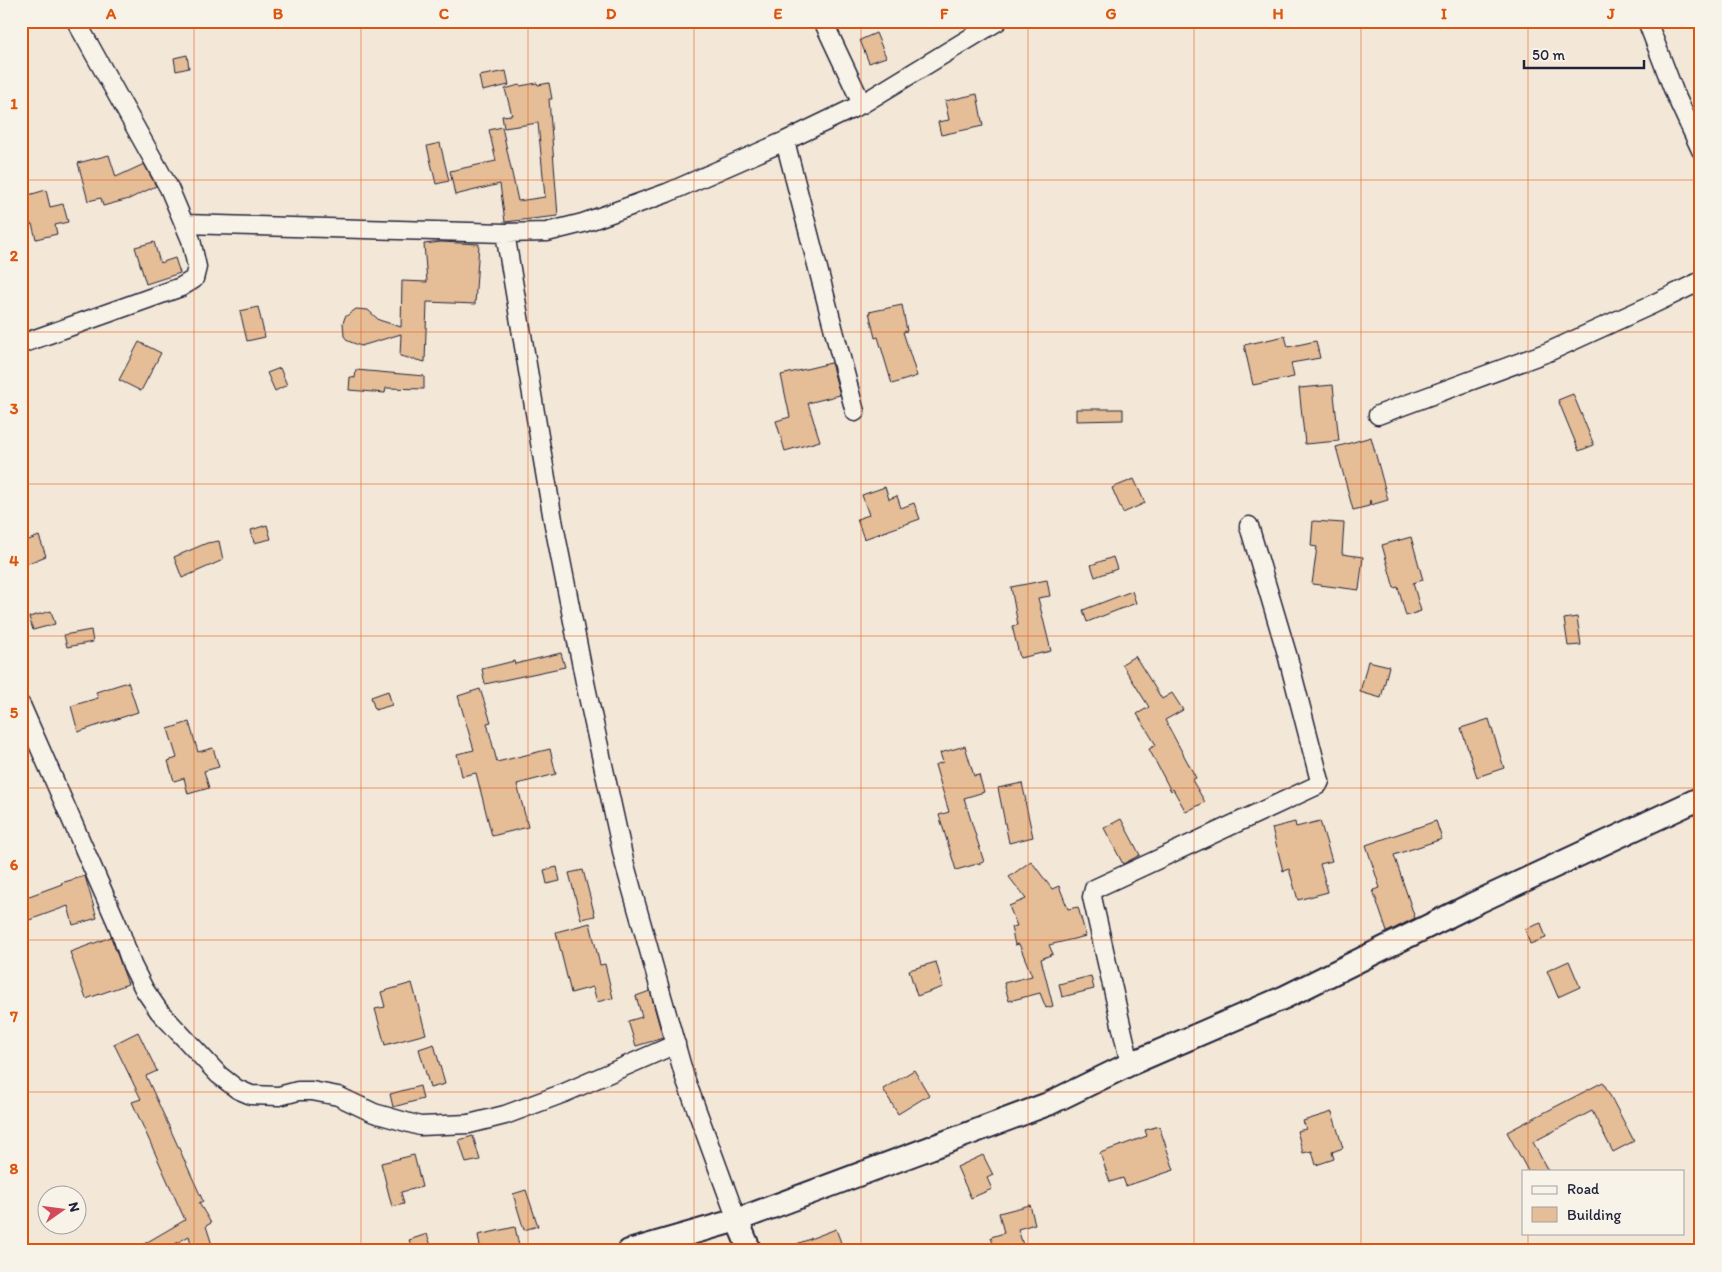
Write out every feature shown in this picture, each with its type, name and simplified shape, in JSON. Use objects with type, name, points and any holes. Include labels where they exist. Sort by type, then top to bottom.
[{"type":"street","points":[[21,344],[181,287],[194,279],[196,267],[191,240],[169,188],[76,21]]},
{"type":"street","points":[[823,21],[862,104]]},
{"type":"street","points":[[184,224],[505,233],[547,232],[583,223],[667,193],[785,141],[862,104],[998,21]]},
{"type":"street","points":[[1646,21],[1675,94],[1701,150]]},
{"type":"street","points":[[785,141],[855,412]]},
{"type":"street","points":[[505,233],[553,520],[586,687],[625,865],[686,1078],[750,1251]]},
{"type":"street","points":[[1378,415],[1548,352],[1701,281]]},
{"type":"street","points":[[1130,1064],[1092,897],[1094,889],[1318,784],[1320,781],[1287,654],[1249,526]]},
{"type":"street","points":[[21,705],[120,928],[132,965],[144,989],[159,1011],[219,1075],[237,1089],[251,1095],[279,1096],[298,1091],[312,1091],[338,1096],[374,1113],[420,1126],[469,1124],[505,1115],[564,1093],[676,1044]]},
{"type":"street","points":[[628,1251],[738,1220],[1048,1104],[1130,1064],[1285,997],[1471,905],[1701,798]]},
{"type":"building","points":[[876,33],[886,57],[869,63],[860,40]]},
{"type":"building","points":[[187,55],[189,68],[176,71],[174,58]]},
{"type":"building","points":[[506,71],[509,85],[482,91],[479,76]]},
{"type":"building","points":[[537,83],[538,85],[549,83],[552,99],[549,99],[558,216],[505,222],[500,184],[455,195],[450,171],[496,161],[489,130],[502,127],[518,201],[545,197],[538,123],[504,128],[502,116],[512,115],[505,89]]},
{"type":"building","points":[[977,94],[983,126],[941,135],[938,122],[949,120],[945,101]]},
{"type":"building","points":[[440,143],[449,181],[436,184],[427,146]]},
{"type":"building","points":[[109,155],[116,177],[144,164],[156,186],[129,199],[103,206],[101,198],[88,201],[78,163]]},
{"type":"building","points":[[46,190],[50,207],[63,204],[68,222],[55,225],[57,234],[36,239],[32,224],[21,227],[21,204],[27,203],[25,196]]},
{"type":"building","points":[[154,242],[160,263],[175,258],[180,273],[146,284],[135,247]]},
{"type":"building","points":[[441,242],[479,244],[475,304],[427,302],[425,362],[400,356],[401,334],[361,346],[348,341],[344,336],[343,323],[345,317],[356,309],[368,310],[379,320],[401,327],[402,281],[427,282],[424,244]]},
{"type":"building","points":[[902,305],[907,331],[903,332],[917,376],[892,384],[878,337],[875,338],[869,312]]},
{"type":"building","points":[[258,307],[265,337],[247,341],[240,311]]},
{"type":"building","points":[[1285,336],[1288,347],[1316,341],[1320,358],[1291,363],[1294,377],[1253,385],[1244,345]]},
{"type":"building","points":[[139,342],[161,353],[141,391],[119,380]]},
{"type":"building","points":[[831,363],[840,395],[808,403],[820,441],[785,451],[776,421],[790,417],[781,375]]},
{"type":"building","points":[[280,368],[287,385],[275,391],[267,373]]},
{"type":"building","points":[[356,370],[424,376],[424,389],[386,388],[385,393],[349,390],[350,377],[355,378]]},
{"type":"building","points":[[1333,385],[1339,441],[1305,444],[1299,388]]},
{"type":"building","points":[[1573,394],[1594,445],[1579,451],[1558,400]]},
{"type":"building","points":[[1076,409],[1123,409],[1123,420],[1076,421]]},
{"type":"building","points":[[1371,437],[1388,500],[1371,505],[1370,500],[1369,506],[1353,510],[1336,447]]},
{"type":"building","points":[[1134,479],[1145,503],[1123,513],[1112,488]]},
{"type":"building","points":[[885,487],[889,499],[897,496],[901,508],[914,503],[920,519],[864,539],[857,519],[869,515],[862,495]]},
{"type":"building","points":[[1313,521],[1344,523],[1342,554],[1363,557],[1359,590],[1312,584],[1317,547],[1311,546]]},
{"type":"building","points":[[267,525],[271,539],[254,543],[251,530]]},
{"type":"building","points":[[39,536],[46,556],[21,566],[21,543]]},
{"type":"building","points":[[1411,537],[1423,580],[1413,583],[1421,611],[1406,616],[1398,587],[1394,588],[1382,545]]},
{"type":"building","points":[[219,541],[223,560],[182,578],[174,557],[207,543]]},
{"type":"building","points":[[1113,557],[1117,569],[1095,577],[1091,565]]},
{"type":"building","points":[[1047,580],[1050,596],[1038,598],[1051,651],[1020,658],[1012,626],[1018,625],[1011,587]]},
{"type":"building","points":[[1132,591],[1136,603],[1087,622],[1083,610]]},
{"type":"building","points":[[51,611],[55,624],[33,630],[29,617]]},
{"type":"building","points":[[1577,617],[1581,645],[1568,646],[1564,619]]},
{"type":"building","points":[[91,630],[93,642],[67,647],[64,635]]},
{"type":"building","points":[[561,653],[565,667],[485,684],[482,669],[514,661],[515,664]]},
{"type":"building","points":[[1135,656],[1162,699],[1172,693],[1183,710],[1165,720],[1196,778],[1192,780],[1205,802],[1186,812],[1173,789],[1171,791],[1149,749],[1156,745],[1137,714],[1149,707],[1122,664]]},
{"type":"building","points":[[1368,661],[1389,666],[1381,698],[1360,692]]},
{"type":"building","points":[[128,682],[138,712],[78,732],[71,706],[98,698],[96,692]]},
{"type":"building","points":[[480,689],[491,722],[487,723],[497,762],[550,749],[556,774],[517,784],[528,827],[492,836],[476,773],[462,776],[457,754],[474,750],[458,696]]},
{"type":"building","points":[[388,691],[392,705],[375,710],[371,697]]},
{"type":"building","points":[[1489,719],[1504,768],[1477,777],[1461,728]]},
{"type":"building","points":[[189,722],[198,752],[213,748],[219,767],[204,771],[209,788],[188,794],[184,778],[174,781],[168,761],[177,758],[168,729]]},
{"type":"building","points":[[965,746],[974,776],[979,775],[984,792],[964,798],[984,862],[956,870],[939,815],[949,812],[935,765],[943,762],[940,753]]},
{"type":"building","points":[[1022,783],[1033,837],[1009,843],[998,788]]},
{"type":"building","points":[[1121,819],[1140,855],[1123,864],[1104,828]]},
{"type":"building","points":[[1320,821],[1332,861],[1320,864],[1328,892],[1298,900],[1289,869],[1283,871],[1272,828],[1295,822],[1296,827]]},
{"type":"building","points":[[1436,821],[1442,839],[1394,855],[1415,918],[1387,932],[1373,890],[1380,888],[1366,845]]},
{"type":"building","points":[[1031,861],[1052,889],[1059,886],[1068,909],[1078,907],[1086,936],[1049,945],[1053,954],[1041,959],[1053,1006],[1046,1008],[1040,993],[1009,1001],[1004,983],[1032,976],[1019,944],[1015,945],[1011,927],[1017,926],[1009,906],[1026,899],[1009,877]]},
{"type":"building","points":[[557,867],[560,881],[547,884],[544,870]]},
{"type":"building","points":[[583,870],[595,916],[581,919],[569,873]]},
{"type":"building","points":[[85,876],[97,918],[73,925],[68,906],[21,923],[21,899],[61,883]]},
{"type":"building","points":[[590,923],[600,965],[605,964],[613,998],[597,1002],[593,987],[571,993],[556,932]]},
{"type":"building","points":[[1541,923],[1546,938],[1530,944],[1525,929]]},
{"type":"building","points":[[111,937],[128,984],[86,999],[70,952]]},
{"type":"building","points":[[1569,961],[1580,987],[1558,997],[1547,971]]},
{"type":"building","points":[[936,962],[943,987],[917,996],[909,970]]},
{"type":"building","points":[[1091,976],[1094,989],[1062,997],[1059,984]]},
{"type":"building","points":[[412,983],[426,1034],[385,1045],[375,1009],[385,1007],[381,992]]},
{"type":"building","points":[[650,991],[663,1038],[636,1046],[628,1021],[642,1017],[636,996]]},
{"type":"building","points":[[138,1032],[157,1071],[146,1076],[203,1201],[199,1203],[211,1223],[206,1226],[214,1251],[193,1251],[189,1236],[163,1251],[132,1251],[185,1220],[132,1102],[141,1099],[114,1044]]},
{"type":"building","points":[[434,1044],[445,1084],[430,1088],[419,1049]]},
{"type":"building","points":[[914,1070],[929,1095],[898,1114],[883,1089]]},
{"type":"building","points":[[1603,1082],[1634,1141],[1613,1152],[1592,1111],[1533,1142],[1547,1170],[1527,1170],[1507,1132]]},
{"type":"building","points":[[420,1086],[423,1099],[393,1107],[390,1094]]},
{"type":"building","points":[[1332,1112],[1343,1148],[1332,1152],[1334,1159],[1316,1165],[1312,1151],[1303,1153],[1297,1131],[1306,1129],[1303,1121]]},
{"type":"building","points":[[1159,1126],[1174,1170],[1126,1186],[1123,1178],[1110,1182],[1100,1153],[1147,1136],[1145,1130]]},
{"type":"building","points":[[473,1136],[480,1160],[466,1163],[459,1140]]},
{"type":"building","points":[[414,1155],[422,1187],[401,1192],[404,1204],[392,1207],[381,1163]]},
{"type":"building","points":[[983,1155],[993,1175],[987,1178],[992,1189],[971,1198],[957,1167]]},
{"type":"building","points":[[526,1190],[538,1226],[524,1230],[513,1194]]},
{"type":"building","points":[[1030,1205],[1035,1224],[1018,1229],[1024,1248],[1015,1251],[995,1251],[991,1237],[1004,1233],[999,1213]]},
{"type":"building","points":[[515,1227],[520,1251],[481,1251],[478,1235]]},
{"type":"building","points":[[836,1229],[844,1251],[781,1251],[781,1250]]},
{"type":"building","points":[[427,1234],[433,1251],[413,1251],[409,1240]]}]
